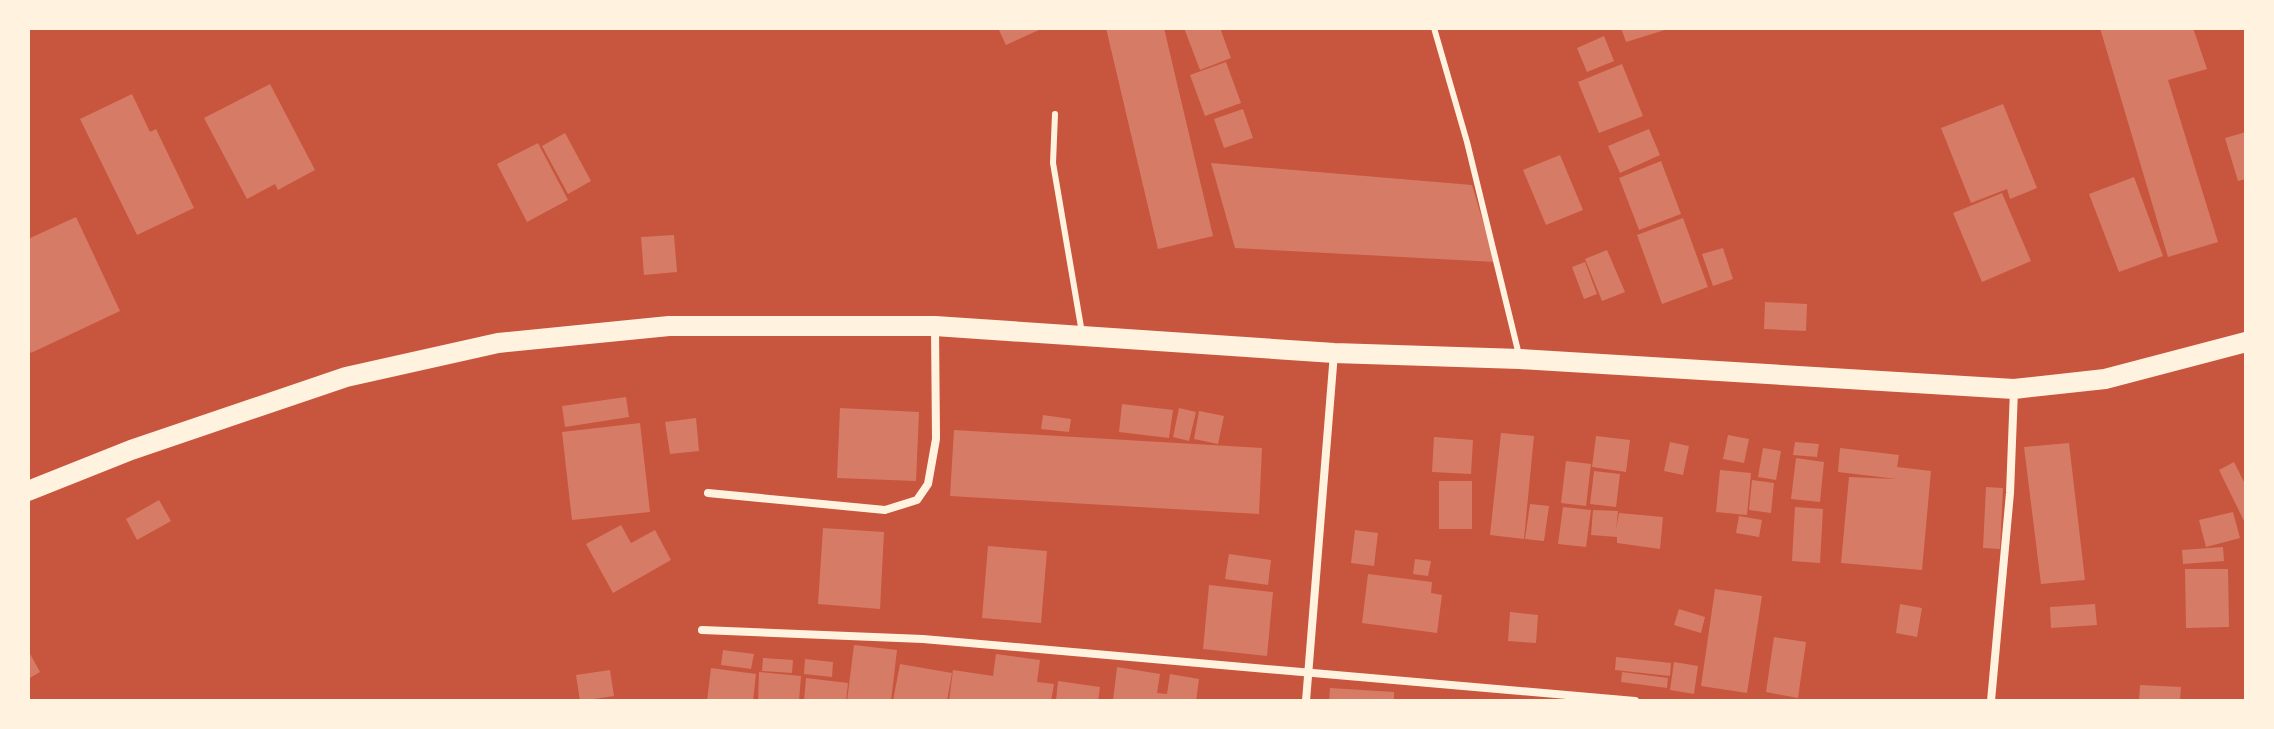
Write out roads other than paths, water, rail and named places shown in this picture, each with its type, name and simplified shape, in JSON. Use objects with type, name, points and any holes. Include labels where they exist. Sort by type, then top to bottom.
[{"type":"main road","points":[[28,491],[131,450],[346,377],[498,343],[669,326],[935,326],[1334,353],[1520,359],[2014,389],[2105,379],[2246,342]]},
{"type":"street","points":[[708,493],[885,510],[917,500],[928,484],[936,439],[935,326]]},
{"type":"street","points":[[1306,701],[1334,353]]},
{"type":"street","points":[[1991,701],[2010,493],[2014,389]]},
{"type":"street","points":[[702,630],[923,639],[1635,701]]},
{"type":"lane","points":[[1434,28],[1467,142],[1520,359]]},
{"type":"lane","points":[[1055,114],[1053,163],[1082,336]]}]
